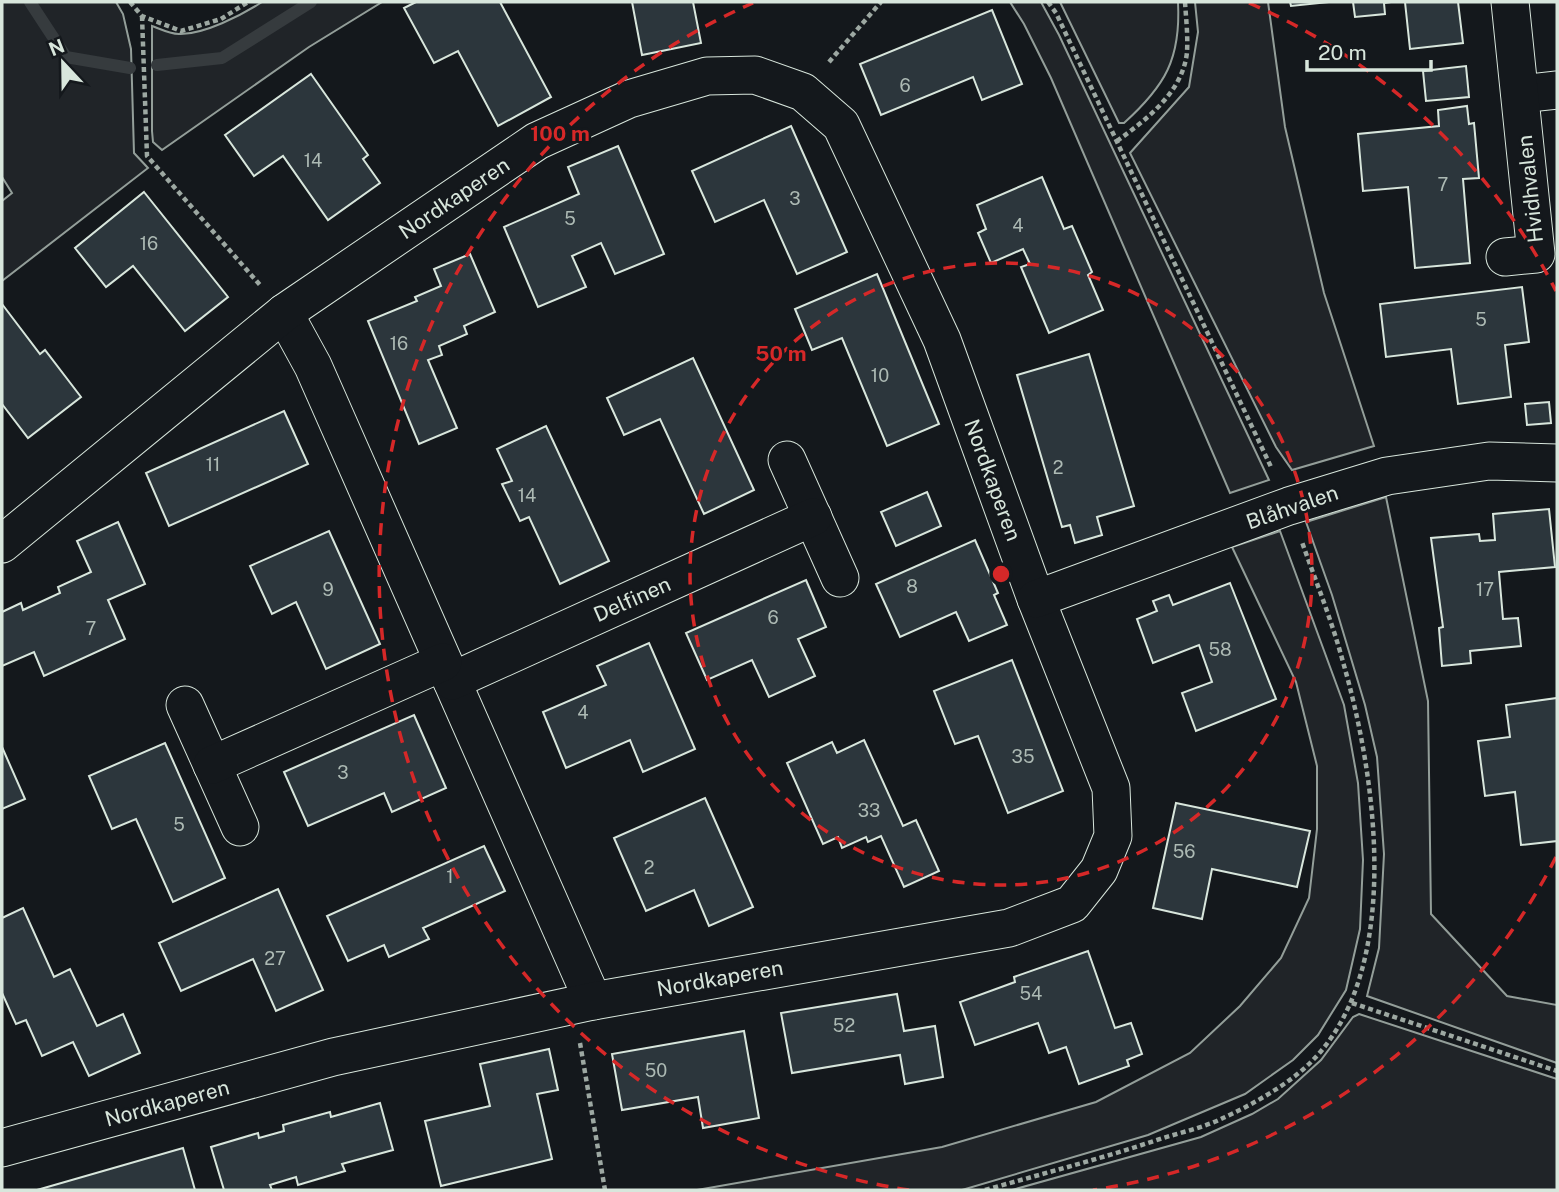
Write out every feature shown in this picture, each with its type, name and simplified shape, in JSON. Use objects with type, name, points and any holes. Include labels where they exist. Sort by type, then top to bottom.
[{"type":"street","name":"Hvidhvalen","points":[[1505,257],[1536,254],[1510,2]]},
{"type":"street","name":"Nordkaperen","points":[[2,544],[284,313],[537,141],[629,99],[707,76],[755,75],[803,92],[841,125],[942,340],[1036,599],[1111,788],[1113,836],[1099,870],[1072,904],[1009,928],[593,1001],[333,1057],[2,1148]]},
{"type":"street","points":[[1520,93],[1557,90]]},
{"type":"street","points":[[284,313],[313,366],[593,1001]]},
{"type":"street","points":[[787,460],[841,578]]},
{"type":"street","name":"Blåhvalen","points":[[1036,599],[1289,506],[1387,476],[1489,461],[1557,463]]},
{"type":"street","name":"Delfinen","points":[[212,765],[448,671],[813,517]]},
{"type":"street","points":[[185,705],[240,827]]},
{"type":"path","points":[[130,2],[142,16],[181,31],[220,19],[248,2]]},
{"type":"path","points":[[803,92],[881,2]]},
{"type":"path","points":[[985,1190],[1132,1149],[1222,1119],[1277,1087],[1311,1062],[1332,1036],[1352,1003],[1369,947],[1374,883],[1371,807],[1359,723],[1343,661],[1289,506],[1056,13],[1048,2]]},
{"type":"path","points":[[1117,141],[1154,113],[1175,85],[1187,54],[1185,2]]},
{"type":"path","points":[[142,16],[147,156],[284,313]]},
{"type":"path","points":[[593,1001],[576,1022],[606,1190]]},
{"type":"path","points":[[1352,1003],[1557,1072]]},
{"type":"shaded area","points":[[2,2],[116,2],[123,14],[131,49],[134,153],[148,168],[2,281],[2,201],[12,193],[2,177]]},
{"type":"shaded area","points":[[262,2],[382,2],[309,47],[162,150],[153,142],[152,131],[152,26],[176,34],[199,31],[233,18]]},
{"type":"shaded area","points":[[1010,2],[1041,2],[1059,35],[1269,480],[1230,493],[1051,78]]},
{"type":"shaded area","points":[[1060,2],[1178,2],[1177,40],[1168,70],[1150,96],[1124,123],[1119,123]]},
{"type":"shaded area","points":[[1195,2],[1268,2],[1285,127],[1324,293],[1374,446],[1292,470],[1276,447],[1130,153],[1189,87],[1198,32]]},
{"type":"shaded area","points":[[1386,497],[1428,701],[1431,914],[1507,996],[1557,1005],[1557,1063],[1367,996],[1379,948],[1384,854],[1377,757],[1365,705],[1332,595],[1306,522]]},
{"type":"shaded area","points":[[1280,531],[1344,705],[1358,783],[1363,860],[1360,929],[1346,990],[1318,1035],[1293,1060],[1245,1094],[1148,1135],[962,1190],[697,1190],[942,1147],[1096,1102],[1190,1053],[1240,1006],[1281,958],[1309,898],[1317,829],[1317,766],[1296,682],[1232,547]]},
{"type":"shaded area","points":[[1359,1014],[1557,1079],[1557,1190],[1012,1190],[1201,1137],[1252,1114],[1278,1099],[1321,1060],[1353,1017]]},
{"type":"building","points":[[416,2],[500,2],[551,97],[498,126],[458,51],[434,63],[404,8]]},
{"type":"building","points":[[632,2],[693,2],[701,43],[642,55]]},
{"type":"building","points":[[1290,2],[1329,2],[1291,6]]},
{"type":"building","points":[[1353,2],[1391,2],[1384,3],[1385,14],[1355,17]]},
{"type":"building","points":[[1405,2],[1458,2],[1463,43],[1410,49]]},
{"type":"building","points":[[992,10],[1022,84],[982,100],[973,77],[881,115],[860,64]]},
{"type":"building","points":[[1466,66],[1469,97],[1426,101],[1423,71]]},
{"type":"building","points":[[311,74],[368,155],[363,159],[380,183],[328,220],[283,156],[254,176],[225,135]]},
{"type":"building","points":[[1467,106],[1469,124],[1474,123],[1479,178],[1463,179],[1470,263],[1415,268],[1408,187],[1363,191],[1358,134],[1439,126],[1438,110]]},
{"type":"building","points":[[791,126],[847,252],[797,274],[764,200],[715,222],[692,171]]},
{"type":"building","points":[[618,146],[664,254],[615,274],[601,243],[572,256],[586,287],[538,307],[504,227],[579,194],[568,167]]},
{"type":"building","points":[[1042,177],[1064,229],[1072,226],[1092,272],[1088,275],[1103,310],[1049,333],[1021,267],[1030,264],[1023,249],[991,263],[978,233],[986,229],[977,205]]},
{"type":"building","points":[[144,192],[228,297],[185,331],[133,266],[106,287],[75,248]]},
{"type":"building","points":[[470,254],[495,312],[464,326],[467,334],[439,346],[442,355],[428,360],[457,428],[419,444],[368,321],[417,301],[415,297],[441,286],[434,269]]},
{"type":"building","points":[[877,274],[939,424],[887,446],[842,338],[812,350],[795,309]]},
{"type":"building","points":[[1522,287],[1529,342],[1505,345],[1511,397],[1458,404],[1451,349],[1386,357],[1380,304]]},
{"type":"building","points":[[2,304],[40,354],[45,350],[81,397],[28,438],[2,404]]},
{"type":"building","points":[[1089,354],[1134,506],[1097,517],[1102,535],[1075,543],[1070,525],[1062,527],[1017,375]]},
{"type":"building","points":[[693,358],[754,490],[704,514],[660,419],[624,435],[607,398]]},
{"type":"building","points":[[1549,402],[1551,423],[1527,425],[1525,404]]},
{"type":"building","points":[[284,411],[308,464],[169,526],[146,473]]},
{"type":"building","points":[[546,426],[609,561],[560,584],[529,517],[520,521],[502,484],[512,481],[497,449]]},
{"type":"building","points":[[927,492],[941,526],[896,546],[881,512]]},
{"type":"building","points":[[1549,509],[1555,567],[1499,572],[1503,619],[1518,618],[1521,646],[1470,651],[1471,663],[1442,666],[1439,628],[1443,627],[1431,538],[1479,534],[1480,541],[1495,540],[1493,514]]},
{"type":"building","points":[[118,522],[145,584],[108,600],[125,639],[44,676],[34,652],[2,666],[2,612],[21,603],[23,610],[60,593],[58,587],[91,572],[77,541]]},
{"type":"building","points":[[329,531],[380,644],[326,669],[296,602],[272,614],[250,566]]},
{"type":"building","points":[[975,540],[998,593],[994,595],[1007,625],[969,641],[956,612],[900,637],[876,584]]},
{"type":"building","points":[[806,580],[826,627],[798,639],[815,676],[769,697],[752,660],[707,680],[686,633]]},
{"type":"building","points":[[1230,583],[1276,699],[1196,731],[1182,693],[1212,682],[1199,645],[1153,663],[1137,619],[1157,611],[1153,601],[1169,595],[1173,605]]},
{"type":"building","points":[[649,643],[695,749],[643,772],[630,740],[566,768],[543,712],[606,685],[597,666]]},
{"type":"building","points":[[1012,660],[1063,791],[1008,813],[978,736],[955,744],[934,691]]},
{"type":"building","points":[[1557,698],[1557,841],[1521,845],[1515,792],[1485,796],[1478,741],[1510,737],[1506,705]]},
{"type":"building","points":[[414,715],[446,788],[392,812],[384,793],[308,826],[284,772]]},
{"type":"building","points":[[864,740],[903,826],[916,820],[939,871],[904,887],[881,836],[868,842],[866,837],[842,848],[838,837],[823,844],[787,763],[832,742],[837,753]]},
{"type":"building","points":[[165,743],[225,878],[173,902],[136,819],[112,829],[89,776]]},
{"type":"building","points":[[2,747],[25,799],[2,809]]},
{"type":"building","points":[[705,798],[753,907],[709,926],[694,890],[646,911],[614,838]]},
{"type":"building","points":[[1176,803],[1310,831],[1297,887],[1212,869],[1202,919],[1153,908]]},
{"type":"building","points":[[484,846],[505,891],[423,928],[429,939],[389,957],[384,945],[348,961],[327,916]]},
{"type":"building","points":[[278,889],[323,990],[276,1011],[253,959],[181,991],[159,943]]},
{"type":"building","points":[[23,908],[54,977],[70,969],[97,1026],[123,1014],[140,1053],[89,1076],[73,1042],[42,1056],[26,1020],[16,1024],[2,993],[2,918]]},
{"type":"building","points":[[1088,951],[1115,1028],[1131,1023],[1142,1054],[1127,1060],[1129,1066],[1079,1084],[1066,1047],[1049,1053],[1038,1023],[975,1045],[960,1002],[1015,982],[1014,977]]},
{"type":"building","points":[[897,994],[904,1031],[935,1026],[943,1077],[905,1084],[900,1055],[792,1073],[781,1013]]},
{"type":"building","points":[[744,1031],[759,1118],[703,1128],[698,1097],[622,1110],[612,1054]]},
{"type":"building","points":[[549,1049],[558,1090],[537,1094],[552,1159],[441,1186],[425,1121],[490,1106],[480,1064]]},
{"type":"building","points":[[380,1103],[393,1150],[342,1164],[345,1171],[298,1185],[296,1177],[270,1185],[272,1190],[224,1190],[211,1147],[258,1133],[259,1138],[284,1131],[283,1125],[330,1112],[331,1117]]},
{"type":"building","points":[[183,1148],[195,1190],[37,1190]]},
{"type":"waterway","points":[[30,2],[66,57],[130,68]]},
{"type":"waterway","points":[[157,65],[222,58],[311,2]]}]
